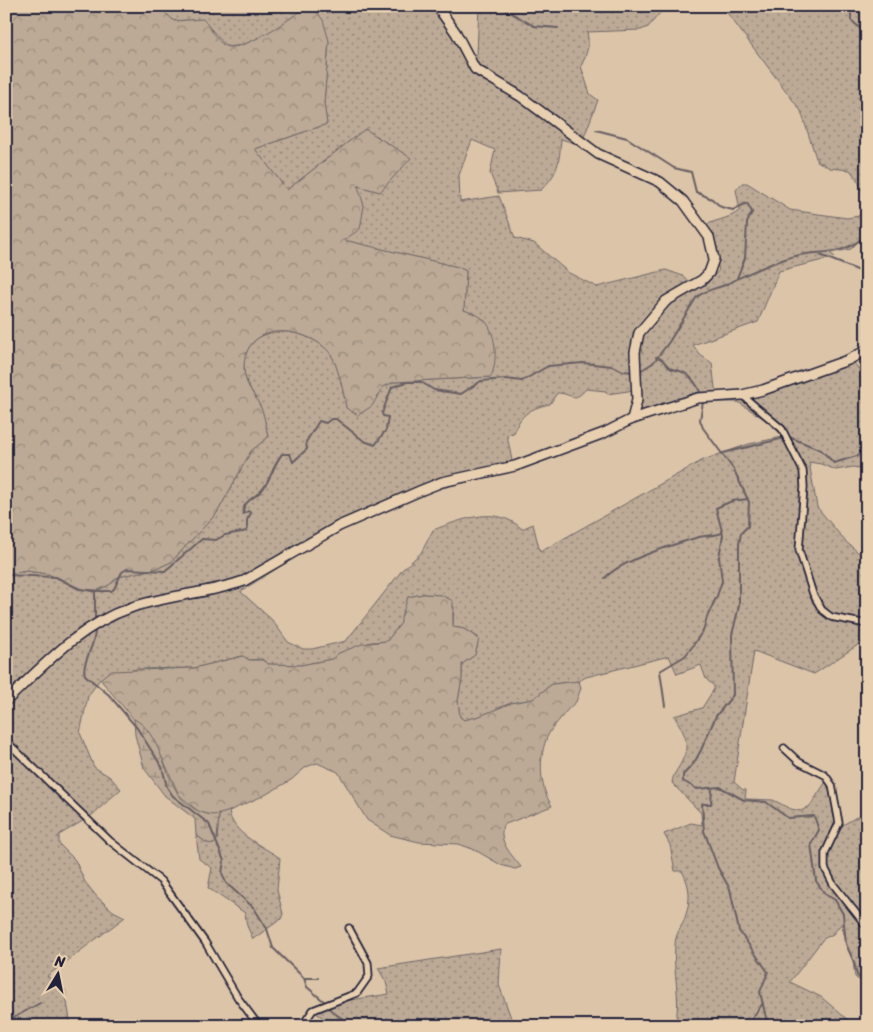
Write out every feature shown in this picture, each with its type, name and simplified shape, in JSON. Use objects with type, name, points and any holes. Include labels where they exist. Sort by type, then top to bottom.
[{"type":"street","points":[[437,6],[456,33],[469,61],[475,68],[520,96],[598,154],[660,182],[683,201],[709,237],[714,259],[706,277],[666,301],[639,333],[635,352],[637,400],[632,419]]},
{"type":"street","points":[[6,701],[84,631],[116,613],[142,604],[229,587],[244,581],[334,528],[442,482],[515,466],[604,433],[632,419],[698,398],[742,396],[836,364],[867,350]]},
{"type":"street","points":[[742,396],[782,429],[804,471],[799,550],[813,594],[822,610],[831,617],[867,624]]},
{"type":"street","points":[[6,742],[110,841],[161,881],[205,942],[238,998],[259,1026]]},
{"type":"street","points":[[784,748],[799,762],[825,775],[832,785],[839,822],[825,853],[825,868],[833,884],[867,927]]},
{"type":"street","points":[[302,1026],[313,1010],[356,994],[369,976],[368,964],[349,928]]},
{"type":"green space","points":[[8,6],[158,6],[174,21],[203,19],[222,44],[232,47],[242,45],[266,34],[305,8],[317,12],[323,20],[329,41],[324,103],[327,124],[255,149],[287,190],[365,129],[411,158],[380,192],[358,186],[364,206],[360,229],[344,240],[458,267],[466,271],[464,310],[475,314],[487,323],[495,346],[495,363],[491,377],[394,382],[383,387],[372,406],[358,415],[346,408],[333,357],[320,344],[307,337],[292,333],[278,332],[265,335],[254,341],[246,353],[244,374],[248,385],[259,403],[268,437],[251,451],[217,513],[171,562],[158,568],[118,577],[109,585],[98,590],[82,589],[48,574],[27,571],[6,574]]},
{"type":"green space","points":[[158,6],[438,6],[470,56],[477,54],[479,6],[666,6],[648,27],[641,30],[587,32],[587,49],[581,66],[590,94],[598,100],[581,145],[561,139],[557,167],[541,190],[498,193],[490,173],[495,150],[472,140],[459,175],[460,202],[499,196],[515,238],[534,243],[569,273],[597,287],[666,270],[683,276],[693,285],[706,285],[719,270],[715,257],[699,229],[731,216],[740,210],[736,190],[742,183],[747,183],[790,210],[847,218],[859,216],[863,203],[860,186],[850,170],[830,168],[817,161],[801,111],[722,6],[814,6],[842,12],[847,6],[867,6],[867,232],[851,249],[830,253],[835,257],[779,271],[758,322],[693,345],[700,355],[712,363],[715,388],[721,399],[745,399],[854,363],[867,379],[867,470],[853,467],[836,470],[809,462],[817,507],[845,541],[867,560],[867,639],[814,674],[754,651],[734,782],[743,790],[746,790],[745,799],[773,800],[791,809],[801,811],[810,806],[827,780],[841,826],[867,811],[867,986],[855,977],[853,961],[844,940],[842,923],[833,934],[823,939],[790,982],[821,997],[855,1026],[675,1026],[678,1005],[674,955],[675,941],[683,923],[689,895],[682,871],[675,871],[670,845],[664,834],[691,823],[702,825],[701,813],[672,783],[686,749],[685,738],[674,716],[702,708],[714,689],[714,686],[706,679],[701,665],[677,674],[669,656],[586,677],[579,681],[552,684],[533,699],[511,703],[480,716],[464,720],[460,717],[458,701],[462,678],[462,664],[475,655],[478,637],[464,629],[453,627],[454,607],[441,595],[423,594],[408,597],[401,623],[387,641],[371,642],[339,653],[332,659],[301,665],[268,664],[262,659],[249,660],[242,656],[194,668],[136,669],[100,679],[88,696],[80,733],[94,767],[110,777],[121,789],[91,816],[59,835],[59,844],[75,860],[85,882],[97,897],[113,911],[125,917],[47,976],[65,990],[71,1026],[6,1026],[6,574],[27,571],[48,574],[82,589],[98,590],[109,585],[118,577],[158,568],[171,562],[217,513],[251,451],[268,437],[261,408],[244,374],[246,353],[254,342],[264,335],[278,332],[292,333],[306,337],[330,353],[338,371],[346,408],[378,397],[383,387],[394,382],[491,377],[491,335],[482,319],[464,310],[466,271],[458,267],[343,240],[358,186],[380,192],[410,158],[365,129],[287,190],[255,149],[327,124],[324,103],[329,41],[305,8],[266,34],[245,44],[235,46],[225,46],[204,23],[192,20],[174,21]],"holes":[[[586,389],[606,391],[607,394],[635,390],[628,427],[647,420],[645,416],[702,402],[738,402],[775,426],[782,437],[749,444],[703,460],[540,552],[533,524],[522,529],[512,521],[501,517],[478,516],[433,530],[421,553],[403,569],[346,641],[312,649],[303,649],[288,642],[272,620],[241,592],[340,529],[425,492],[514,471],[507,435],[514,433],[519,421],[527,413],[550,404],[557,393],[575,397]]]},
{"type":"green space","points":[[423,594],[441,595],[453,601],[453,627],[464,629],[479,639],[475,655],[462,664],[462,678],[458,701],[460,717],[464,720],[480,716],[511,703],[533,699],[552,684],[579,681],[581,688],[576,702],[567,710],[548,735],[543,752],[541,762],[542,781],[552,806],[503,825],[502,837],[504,842],[521,867],[515,869],[501,865],[475,850],[459,844],[419,842],[390,835],[367,820],[338,772],[317,763],[306,767],[291,780],[265,795],[227,812],[213,816],[198,811],[179,795],[155,745],[100,679],[110,671],[194,668],[243,656],[249,660],[262,660],[268,664],[301,665],[332,659],[339,653],[362,644],[387,641],[401,623],[408,597]]},
{"type":"green space","points":[[134,719],[149,733],[155,743],[174,786],[182,799],[202,813],[219,814],[217,840],[214,844],[207,843],[196,835],[195,819],[165,796],[144,768],[135,735]]},
{"type":"green space","points":[[229,810],[235,826],[242,833],[280,858],[277,890],[283,914],[281,919],[253,939],[247,926],[245,913],[208,888],[212,868],[199,859],[196,835],[207,843],[214,844],[217,840],[219,814]]},
{"type":"green space","points":[[501,949],[499,985],[514,1026],[330,1026],[325,1019],[310,1009],[313,1006],[389,994],[386,982],[378,968]]},
{"type":"waterway","points":[[499,6],[534,26],[558,28]]},
{"type":"waterway","points":[[851,6],[851,20],[862,30],[867,45]]},
{"type":"waterway","points":[[596,130],[627,138],[674,168],[691,172],[696,192],[712,199],[721,207],[733,210],[747,203],[752,212],[747,223],[745,258],[737,278]]},
{"type":"waterway","points":[[640,371],[653,363],[669,342],[696,298],[703,293],[723,286],[750,272],[791,257],[831,252],[849,247],[867,234]]},
{"type":"waterway","points":[[820,255],[867,274]]},
{"type":"waterway","points":[[656,357],[661,359],[670,368],[684,372],[690,377],[698,387],[701,395]]},
{"type":"waterway","points":[[6,575],[56,577],[79,589],[111,591],[114,589],[122,572],[127,569],[165,571],[202,539],[216,540],[225,535],[247,531],[247,520],[251,513],[248,511],[243,514],[245,506],[265,486],[282,454],[290,454],[293,462],[307,449],[306,442],[319,421],[326,423],[331,419],[336,419],[364,441],[375,445],[386,430],[388,417],[383,416],[382,413],[392,387],[407,382],[421,382],[434,390],[461,394],[481,381],[506,379],[522,381],[548,366],[583,363],[612,366],[623,371],[633,372]]},
{"type":"waterway","points":[[703,402],[700,420],[703,428],[734,470],[749,502],[748,526],[741,533],[739,544],[739,606],[732,635],[733,695],[716,716],[694,763],[683,775],[683,781],[697,789],[720,787],[744,800],[766,802],[788,818],[814,816],[819,830],[811,844],[816,881],[825,894],[835,900],[843,914],[846,944],[854,962],[857,975],[867,984]]},
{"type":"waterway","points":[[723,453],[789,437],[821,450],[834,463],[860,455],[867,458]]},
{"type":"waterway","points":[[665,706],[660,671],[685,656],[692,647],[704,629],[722,581],[719,557],[723,535],[716,508],[732,501],[748,499]]},
{"type":"waterway","points":[[605,578],[635,559],[699,537],[722,533]]},
{"type":"waterway","points":[[95,591],[95,621]]},
{"type":"waterway","points":[[95,631],[85,666],[85,675],[109,695],[137,728],[162,767],[167,787],[173,796],[209,824],[224,861],[222,873],[226,883],[254,908],[267,929],[273,948],[304,978],[318,978]]},
{"type":"waterway","points":[[712,788],[711,804],[702,804],[704,831],[718,868],[730,889],[739,931],[768,972],[760,992],[768,1026]]},
{"type":"waterway","points":[[304,978],[307,987],[326,1003]]},
{"type":"waterway","points":[[6,1022],[40,1003]]},
{"type":"waterway","points":[[752,1026],[753,1017],[763,1003]]},
{"type":"waterway","points":[[328,1007],[351,1026]]}]
